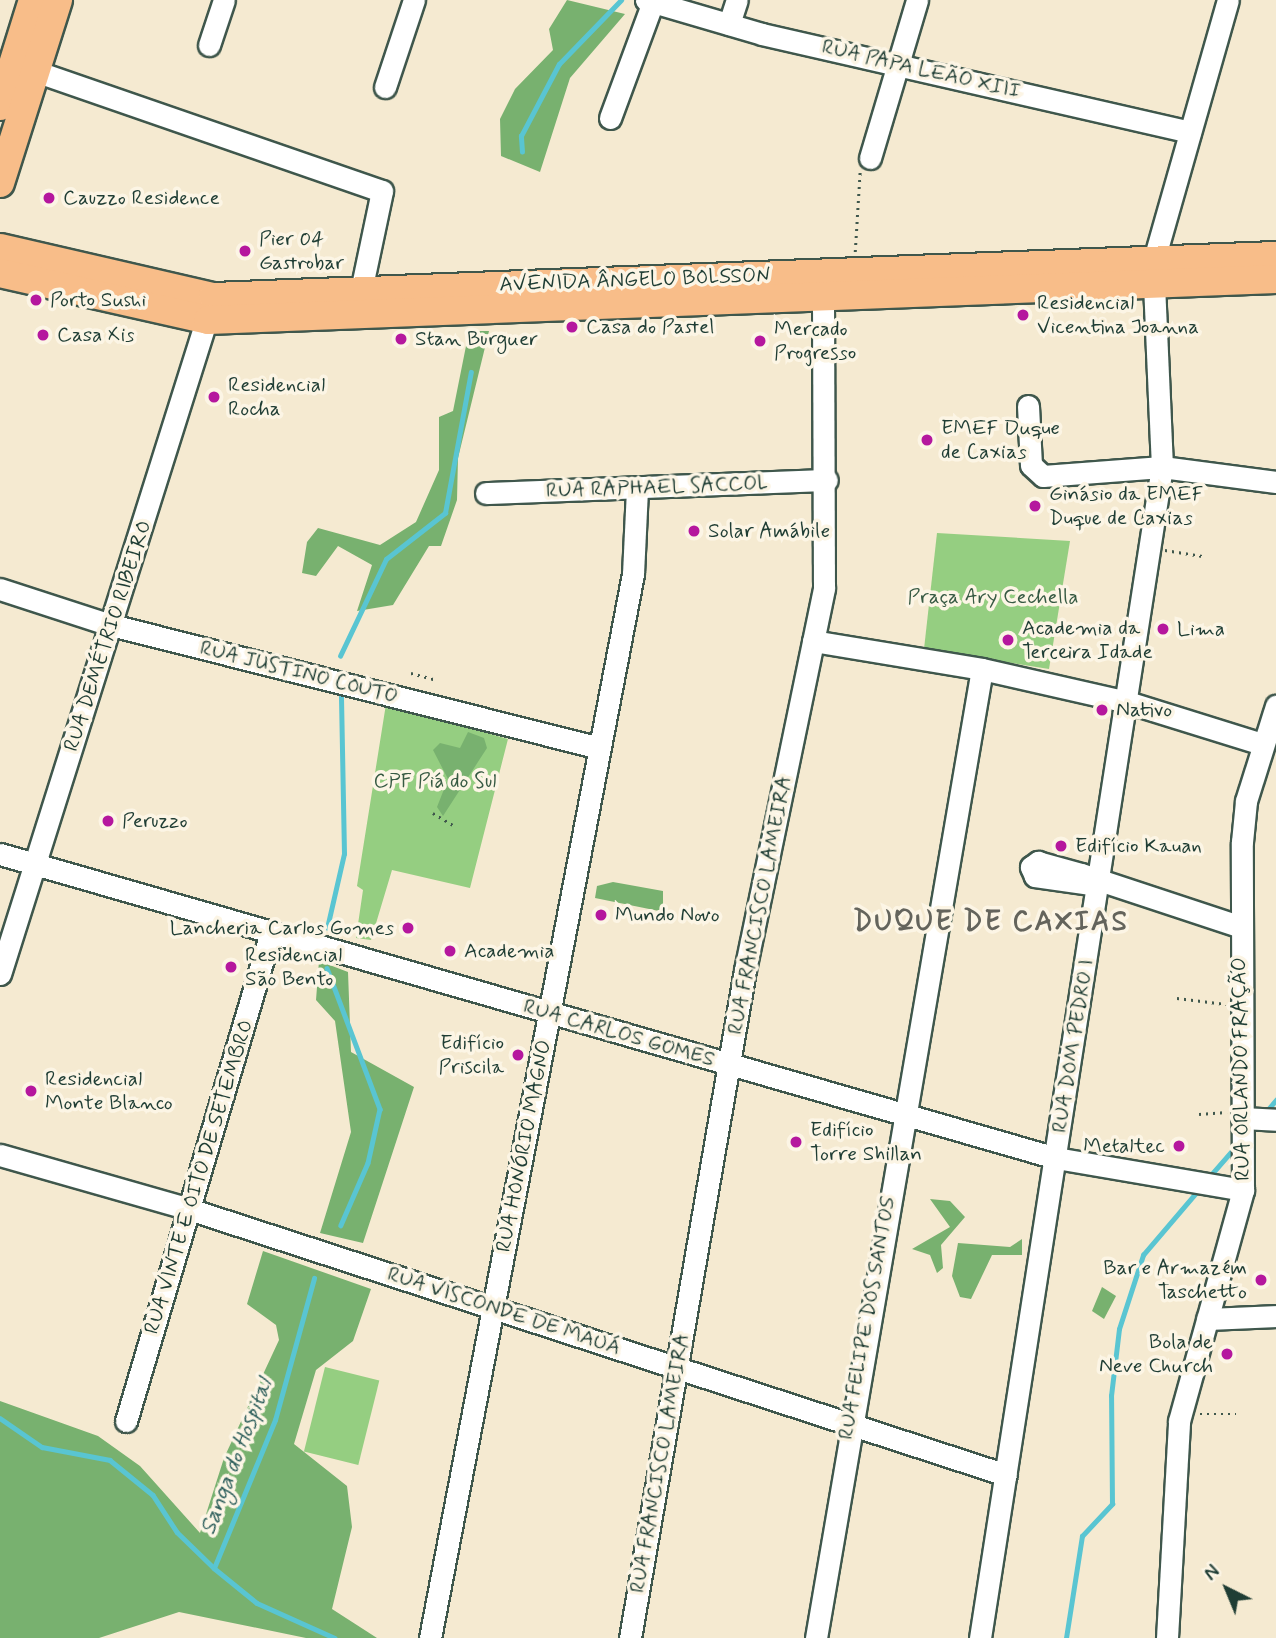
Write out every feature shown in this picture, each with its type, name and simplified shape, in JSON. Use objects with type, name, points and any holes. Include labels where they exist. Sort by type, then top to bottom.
[{"type":"main road","points":[[0,106],[33,0]]},
{"type":"main road","points":[[0,183],[58,0]]},
{"type":"main road","name":"AVENIDA ÂNGELO BOLSSON","points":[[0,248],[210,309],[361,291],[856,272],[1276,279]]},
{"type":"main road","name":"AVENIDA ÂNGELO BOLSSON","points":[[0,273],[210,309],[823,294],[1154,275],[1276,256]]},
{"type":"street","points":[[209,45],[224,0]]},
{"type":"street","points":[[385,87],[414,0]]},
{"type":"street","points":[[729,24],[737,0]]},
{"type":"street","points":[[870,158],[916,0]]},
{"type":"street","name":"RUA DOM PEDRO I","points":[[980,1638],[1162,467],[1154,275],[1228,0]]},
{"type":"street","points":[[610,118],[650,1]]},
{"type":"street","name":"RUA PAPA LEÃO XIII","points":[[650,1],[729,24],[1191,132]]},
{"type":"street","points":[[35,71],[382,191],[361,291]]},
{"type":"street","name":"RUA FRANCISCO LAMEIRA","points":[[629,1638],[729,1065],[813,641],[827,556],[823,294]]},
{"type":"street","name":"RUA DEMÉTRIO RIBEIRO","points":[[0,974],[210,309]]},
{"type":"street","points":[[1027,406],[1031,465],[1043,476],[1162,467],[1276,482]]},
{"type":"street","name":"RUA RAPHAEL SACCOL","points":[[486,493],[827,480]]},
{"type":"street","name":"RUA HONÓRIO MAGNO","points":[[429,1638],[633,574],[637,488]]},
{"type":"street","name":"RUA JUSTINO COUTO","points":[[0,589],[111,625],[600,748]]},
{"type":"street","points":[[813,641],[982,669],[1127,702],[1262,744]]},
{"type":"street","name":"RUA FELIPE DOS SANTOS","points":[[816,1638],[848,1423],[982,669]]},
{"type":"street","name":"RUA ORLANDO FRAÇÃO","points":[[1167,1638],[1179,1421],[1243,1189],[1238,1115],[1238,926],[1246,801],[1276,706]]},
{"type":"street","name":"RUA CARLOS GOMES","points":[[0,853],[1056,1158],[1243,1189]]},
{"type":"street","points":[[1098,885],[1238,926]]},
{"type":"street","name":"RUA VINTE E OITO DE SETEMBRO","points":[[126,1421],[271,932]]},
{"type":"street","points":[[1238,1115],[1276,1120]]},
{"type":"street","name":"RUA VISCONDE DE MAUÁ","points":[[0,1155],[189,1209],[1006,1475]]},
{"type":"street","points":[[1207,1319],[1276,1316]]},
{"type":"path","points":[[856,272],[857,179],[870,158]]},
{"type":"path","points":[[1165,550],[1203,556]]},
{"type":"path","points":[[411,673],[434,679]]},
{"type":"path","points":[[420,683],[423,676]]},
{"type":"path","points":[[433,813],[453,825]]},
{"type":"path","points":[[1177,998],[1232,1004]]},
{"type":"path","points":[[1199,1114],[1238,1115]]},
{"type":"path","points":[[1200,1415],[1236,1414]]},
{"type":"green space","points":[[567,0],[625,14],[570,78],[540,172],[501,156],[500,119],[515,89],[553,50],[549,29]]},
{"type":"green space","points":[[469,331],[489,331],[458,458],[457,500],[441,546],[429,546],[393,605],[357,611],[372,565],[338,546],[316,576],[302,573],[307,542],[318,528],[380,545],[416,522],[439,470],[439,417],[453,411]]},
{"type":"green space","name":"Praça Ary Cechella","points":[[937,533],[1070,541],[1049,669],[924,649]]},
{"type":"green space","name":"CPF Piá do Sul","points":[[386,704],[508,739],[470,888],[392,870],[371,940],[356,938],[363,890],[357,886]]},
{"type":"green space","points":[[468,732],[484,738],[487,748],[443,816],[437,807],[448,779],[433,750],[440,743],[460,748]]},
{"type":"green space","points":[[613,882],[663,891],[663,905],[659,911],[595,898],[597,886]]},
{"type":"green space","points":[[319,961],[348,972],[351,1052],[414,1087],[363,1243],[320,1233],[351,1132],[335,1021],[316,1000]]},
{"type":"green space","points":[[930,1199],[950,1201],[965,1217],[941,1245],[943,1268],[937,1273],[930,1255],[912,1249],[950,1227]]},
{"type":"green space","points":[[1022,1239],[1022,1255],[992,1255],[971,1299],[960,1297],[952,1276],[958,1243],[1010,1247]]},
{"type":"green space","points":[[263,1251],[371,1289],[353,1341],[316,1370],[294,1444],[347,1486],[352,1527],[332,1609],[377,1638],[306,1638],[179,1612],[99,1638],[0,1638],[0,1401],[98,1436],[140,1466],[200,1533],[224,1458],[279,1340],[276,1325],[247,1304]]},
{"type":"green space","points":[[1102,1287],[1116,1296],[1104,1319],[1092,1311]]},
{"type":"green space","points":[[325,1367],[379,1381],[358,1465],[304,1451]]},
{"type":"waterway","name":"Sanga do Hospital","points":[[522,152],[521,136],[559,64],[621,0]]},
{"type":"waterway","name":"Sanga do Hospital","points":[[340,656],[386,559],[445,513],[471,372]]},
{"type":"waterway","name":"Sanga do Hospital","points":[[327,928],[344,854],[341,696]]},
{"type":"waterway","name":"Sanga do Hospital","points":[[327,968],[380,1109],[368,1163],[341,1225]]},
{"type":"waterway","points":[[1265,1113],[1276,1100]]},
{"type":"waterway","points":[[1210,1176],[1234,1148]]},
{"type":"waterway","points":[[1066,1638],[1082,1536],[1112,1504],[1111,1396],[1119,1329],[1143,1255],[1200,1188]]},
{"type":"waterway","name":"Sanga do Hospital","points":[[214,1568],[275,1420],[314,1278]]},
{"type":"waterway","points":[[0,1418],[42,1447],[110,1460],[153,1495],[177,1532],[214,1568],[257,1603],[335,1638]]},
{"type":"place","name":"Cauzzo Residence","points":[[49,198]]},
{"type":"place","name":"Pier 04 Gastrobar","points":[[245,251]]},
{"type":"place","name":"Porto Sushi","points":[[36,300]]},
{"type":"place","name":"Residencial Vicentina Joanna","points":[[1023,315]]},
{"type":"place","name":"Casa do Pastel","points":[[572,327]]},
{"type":"place","name":"Casa Xis","points":[[43,335]]},
{"type":"place","name":"Stan Burguer","points":[[401,339]]},
{"type":"place","name":"Mercado Progresso","points":[[760,341]]},
{"type":"place","name":"Residencial Rocha","points":[[214,397]]},
{"type":"place","name":"EMEF Duque de Caxias","points":[[927,440]]},
{"type":"place","name":"Ginásio da EMEF Duque de Caxias","points":[[1035,506]]},
{"type":"place","name":"Solar Amábile","points":[[694,531]]},
{"type":"place","name":"Lima","points":[[1163,629]]},
{"type":"place","name":"Academia da Terceira Idade","points":[[1008,640]]},
{"type":"place","name":"Nativo","points":[[1102,710]]},
{"type":"place","name":"Peruzzo","points":[[108,821]]},
{"type":"place","name":"Edifício Kauan","points":[[1061,846]]},
{"type":"place","name":"Mundo Novo","points":[[601,915]]},
{"type":"place","name":"Lancheria Carlos Gomes","points":[[408,928]]},
{"type":"place","name":"Academia","points":[[450,951]]},
{"type":"place","name":"Residencial São Bento","points":[[231,967]]},
{"type":"place","name":"Edifício Priscila","points":[[518,1055]]},
{"type":"place","name":"Residencial Monte Blanco","points":[[31,1091]]},
{"type":"place","name":"Edifício Torre Shillan","points":[[796,1142]]},
{"type":"place","name":"Metaltec","points":[[1179,1146]]},
{"type":"place","name":"Bar e Armazém Taschetto","points":[[1261,1280]]},
{"type":"place","name":"Bola de Neve Church","points":[[1227,1354]]},
{"type":"district","name":"DUQUE DE CAXIAS","points":[[991,923]]}]
